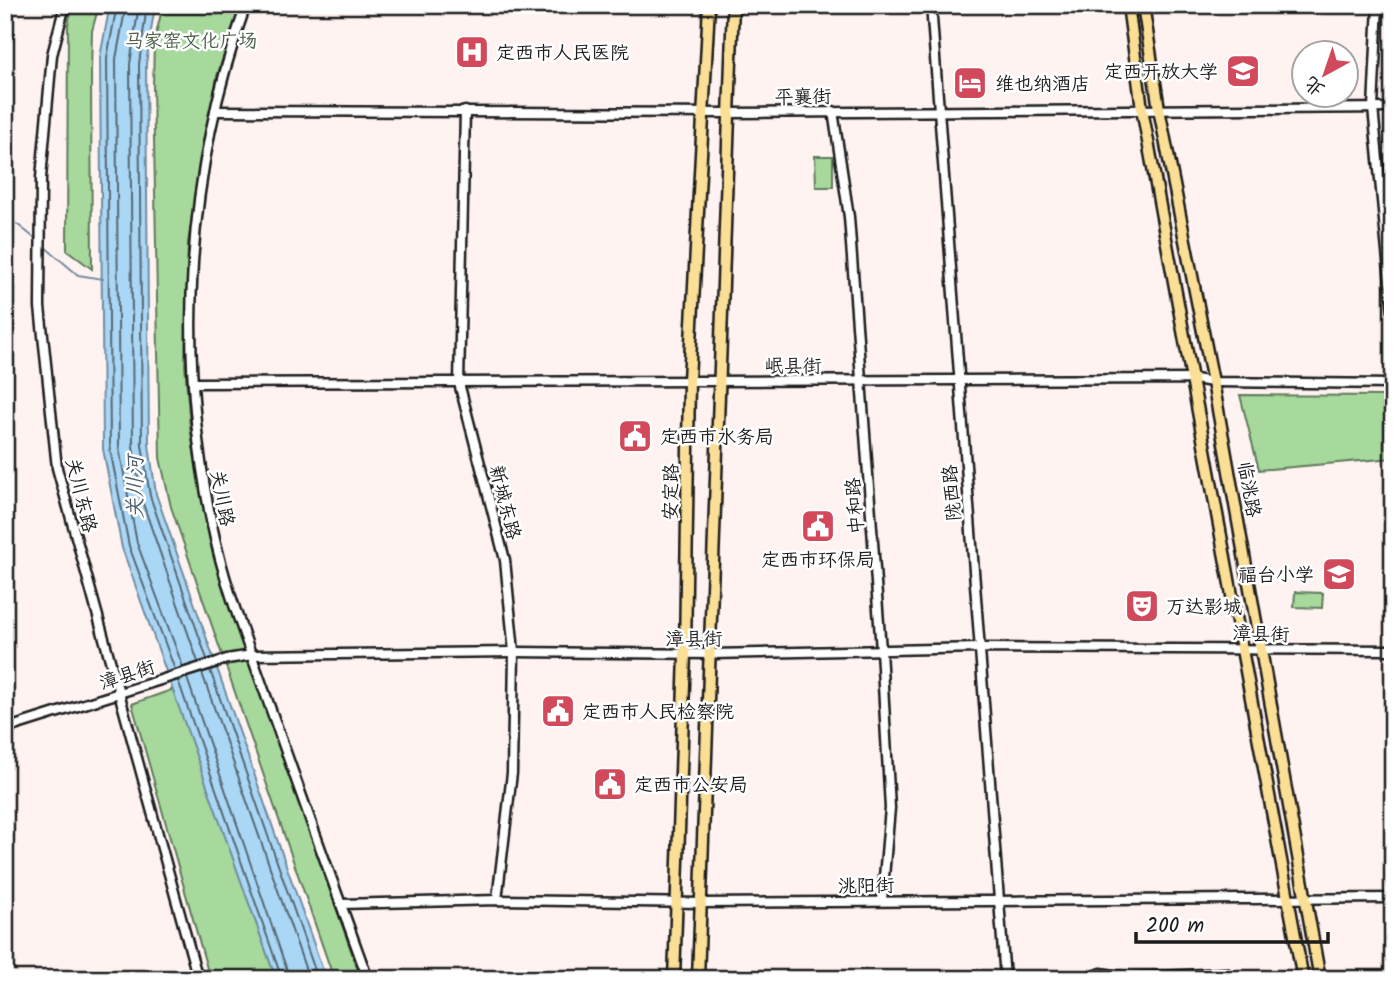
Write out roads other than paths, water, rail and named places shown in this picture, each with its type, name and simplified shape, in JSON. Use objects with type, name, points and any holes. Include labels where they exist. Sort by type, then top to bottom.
[{"type":"main road","name":"安定路","points":[[674,979],[685,654],[690,380],[709,5]]},
{"type":"main road","points":[[698,979],[712,654],[733,5]]},
{"type":"main road","name":"临洮路","points":[[1128,5],[1142,109],[1303,979]]},
{"type":"main road","name":"临洮路","points":[[1143,5],[1159,108],[1213,382],[1320,979]]},
{"type":"street","name":"关川东路","points":[[65,5],[52,55],[41,178],[40,307],[57,468],[198,979]]},
{"type":"street","name":"关川路","points":[[246,5],[215,111],[202,168],[194,248],[190,337],[202,471],[226,584],[368,979]]},
{"type":"street","name":"陇西路","points":[[931,5],[1005,979]]},
{"type":"street","points":[[1378,5],[1373,108],[1393,313]]},
{"type":"street","name":"平襄街","points":[[215,111],[730,113],[939,109],[1393,108]]},
{"type":"street","name":"新城东路","points":[[465,111],[459,383],[505,560],[514,652],[512,773],[497,900]]},
{"type":"street","name":"中和路","points":[[832,111],[849,217],[881,650],[890,808],[882,900]]},
{"type":"street","name":"岷县街","points":[[193,383],[1194,379],[1213,382],[1393,384]]},
{"type":"street","name":"漳县街","points":[[5,729],[228,659],[252,655],[514,652],[712,654],[980,648],[1393,650]]},
{"type":"street","name":"洮阳街","points":[[341,904],[497,900],[702,903],[882,900],[1289,901],[1393,898]]},
{"type":"street","points":[[1090,979],[1101,972],[1139,978],[1226,973],[1236,979]]},
{"type":"water","name":"关川河","points":[[110,5],[155,5],[146,64],[149,445],[156,494],[326,979],[276,979],[122,548],[103,449],[100,57]]},
{"type":"waterway","points":[[17,224],[38,241]]},
{"type":"waterway","points":[[45,247],[78,275],[103,279]]},
{"type":"place","name":"定西市人民医院","points":[[472,52]]},
{"type":"place","name":"定西开放大学","points":[[1243,71]]},
{"type":"place","name":"维也纳酒店","points":[[970,83]]},
{"type":"place","name":"定西市水务局","points":[[635,436]]},
{"type":"place","name":"定西市环保局","points":[[818,526]]},
{"type":"place","name":"福台小学","points":[[1339,574]]},
{"type":"place","name":"万达影城","points":[[1142,606]]},
{"type":"place","name":"定西市人民检察院","points":[[558,711]]},
{"type":"place","name":"定西市公安局","points":[[610,784]]},
{"type":"park label","name":"马家窑文化广场","points":[[191,40]]}]
